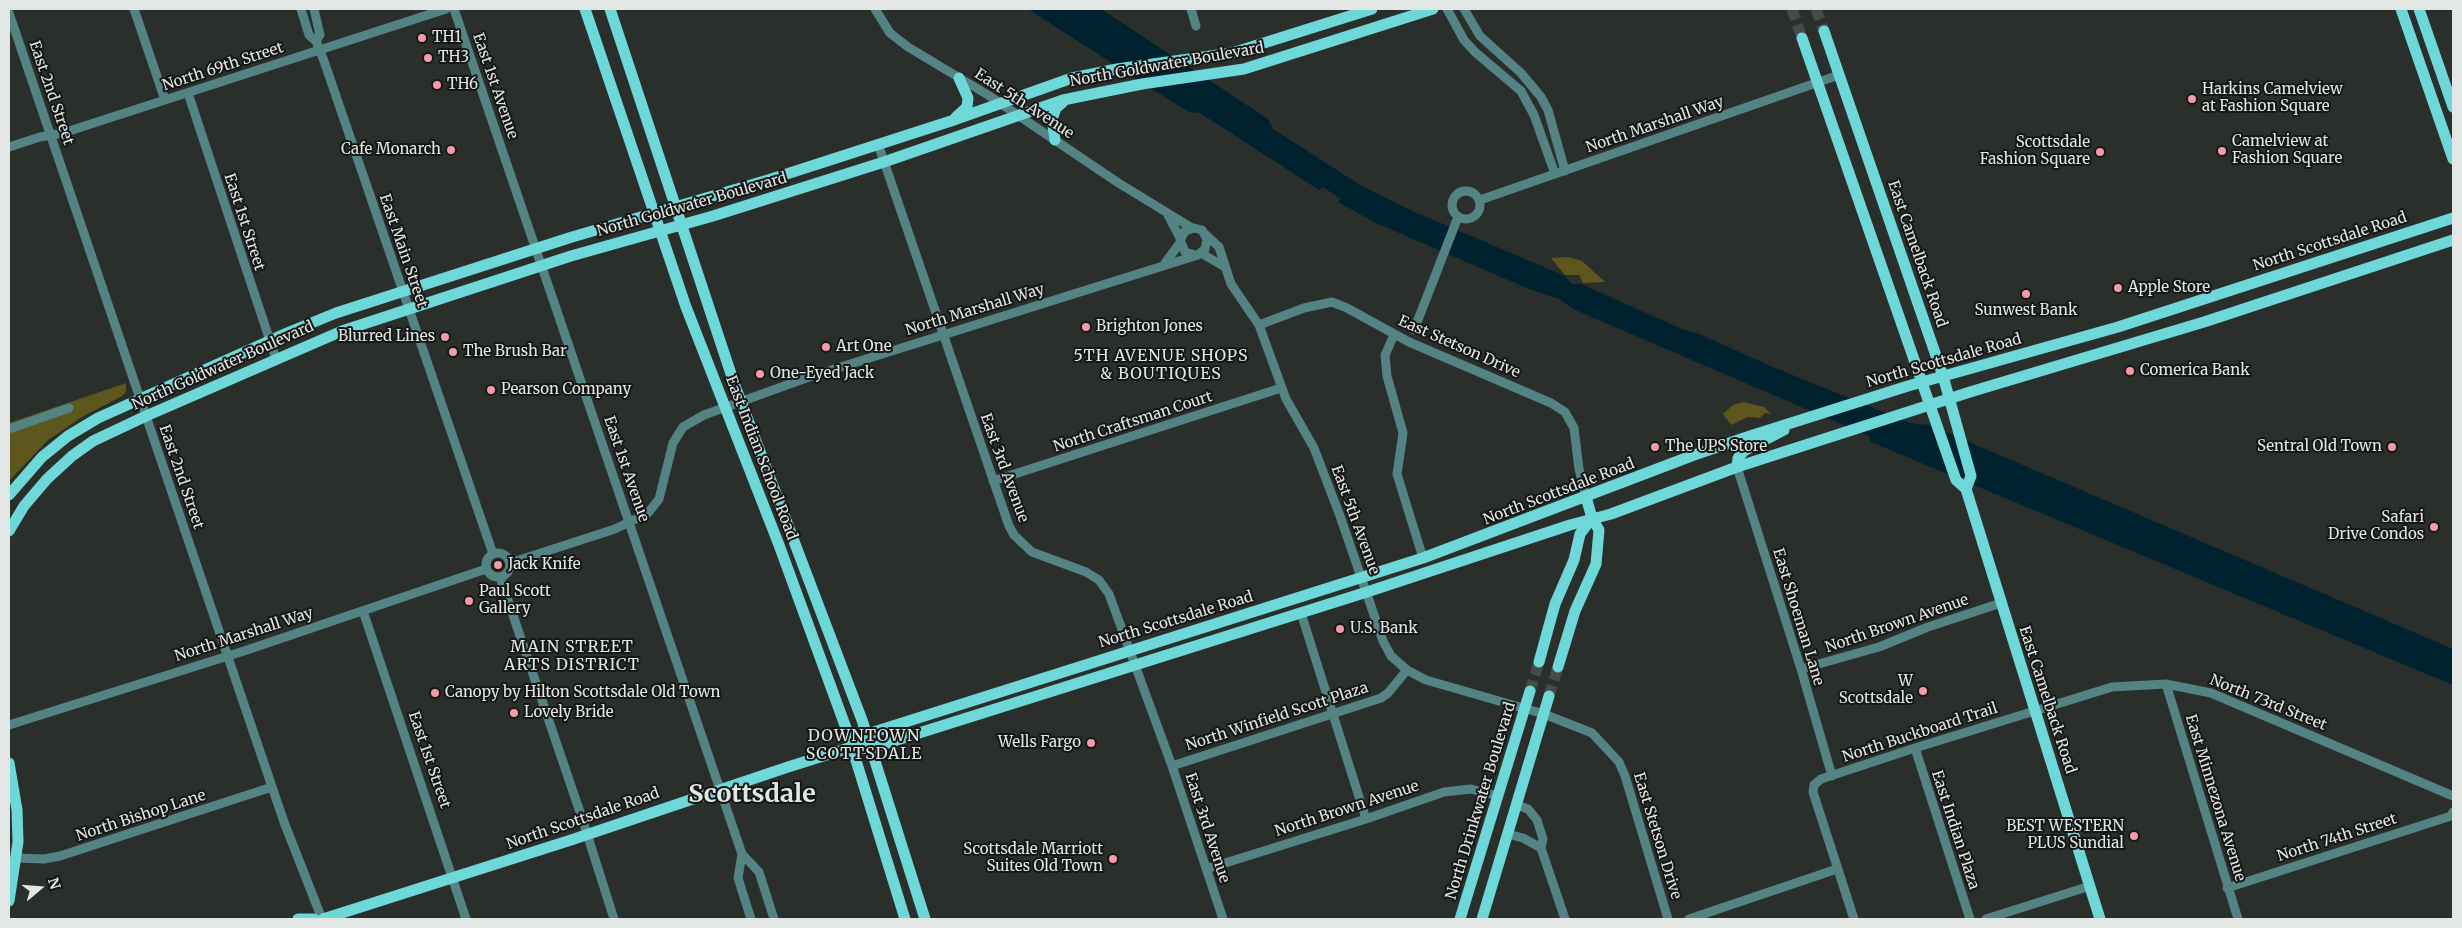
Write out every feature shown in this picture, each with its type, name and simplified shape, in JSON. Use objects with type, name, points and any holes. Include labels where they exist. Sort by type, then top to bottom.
[{"type":"main road","name":"East Indian School Road","points":[[585,9],[686,308],[798,598],[852,747],[905,919]]},
{"type":"main road","name":"East Indian School Road","points":[[610,9],[741,400],[866,735],[925,919]]},
{"type":"main road","name":"North Goldwater Boulevard","points":[[9,495],[30,469],[68,436],[98,418],[336,313],[536,248],[951,121],[1072,78],[1117,68],[1249,49],[1372,9]]},
{"type":"main road","name":"North Goldwater Boulevard","points":[[9,531],[12,517],[47,479],[72,456],[104,436],[342,331],[542,266],[682,225],[884,162],[1067,99],[1142,84],[1244,70],[1433,9]]},
{"type":"main road","points":[[2401,9],[2453,159]]},
{"type":"main road","points":[[2419,9],[2453,107]]},
{"type":"main road","name":"East Camelback Road","points":[[1824,31],[1943,376],[1970,476],[1966,489]]},
{"type":"main road","name":"East Camelback Road","points":[[1802,38],[1956,480],[1966,489],[2100,919]]},
{"type":"main road","points":[[951,121],[964,111],[967,104],[966,91],[959,78]]},
{"type":"main road","points":[[1055,140],[1052,119],[1056,108],[1067,99]]},
{"type":"main road","name":"North Scottsdale Road","points":[[322,919],[852,747],[866,735],[1130,650],[1362,579],[1423,558],[1694,455],[1922,382],[2118,327],[2453,218]]},
{"type":"main road","name":"North Scottsdale Road","points":[[852,747],[870,749],[1301,613],[1592,518],[1611,514],[1737,467],[1930,405],[2179,330],[2453,240]]},
{"type":"main road","points":[[1737,467],[1738,458],[1744,451],[1778,434],[1796,422]]},
{"type":"main road","points":[[1558,667],[1575,612],[1596,564],[1600,530],[1592,518],[1586,497]]},
{"type":"main road","points":[[1539,662],[1555,604],[1574,560],[1580,534],[1592,518]]},
{"type":"main road","points":[[798,598],[814,592]]},
{"type":"main road","name":"North Drinkwater Boulevard","points":[[1460,919],[1530,691]]},
{"type":"main road","points":[[1482,919],[1549,696]]},
{"type":"main road","points":[[9,763],[17,810],[17,858],[9,900]]},
{"type":"main road","points":[[298,919],[314,919]]},
{"type":"street","points":[[134,9],[165,100]]},
{"type":"street","name":"East Main Street","points":[[301,9],[309,34],[318,46],[493,554]]},
{"type":"street","name":"East Main Street","points":[[314,9],[320,34],[318,46]]},
{"type":"street","name":"North 69th Street","points":[[9,147],[63,133],[188,93],[318,46],[446,9]]},
{"type":"street","name":"East 1st Avenue","points":[[454,9],[742,854],[759,872],[774,919]]},
{"type":"street","name":"East 5th Avenue","points":[[875,9],[890,33],[1192,228]]},
{"type":"street","points":[[1191,9],[1196,26]]},
{"type":"street","points":[[1447,9],[1470,46],[1521,91],[1534,115],[1554,174]]},
{"type":"street","points":[[1464,9],[1480,36],[1521,73],[1538,92],[1548,110],[1565,171]]},
{"type":"street","name":"East 2nd Street","points":[[9,13],[272,787],[322,919]]},
{"type":"street","name":"North Marshall Way","points":[[1480,200],[1839,75]]},
{"type":"street","name":"East 1st Street","points":[[188,93],[276,359]]},
{"type":"street","name":"East 3rd Avenue","points":[[878,144],[1009,526],[1025,547],[1037,554],[1086,572],[1105,587],[1136,664],[1223,919]]},
{"type":"street","points":[[1414,330],[1457,221],[1452,207],[1456,194],[1469,190],[1480,200],[1480,208],[1475,216],[1457,221]]},
{"type":"street","points":[[1168,214],[1185,252],[1198,254],[1223,266]]},
{"type":"street","points":[[1166,263],[1185,231],[1192,228],[1200,229],[1205,234],[1207,245],[1198,254]]},
{"type":"street","name":"East 5th Avenue","points":[[1205,234],[1219,246],[1224,258],[1223,266],[1234,290],[1259,325],[1281,388],[1314,448],[1386,648],[1391,656],[1408,670],[1433,682],[1524,708]]},
{"type":"street","name":"North Marshall Way","points":[[510,563],[630,523],[648,513],[655,506],[673,443],[683,428],[704,415],[741,400],[1198,254]]},
{"type":"street","name":"East Stetson Drive","points":[[1259,325],[1304,308],[1332,302],[1347,308],[1394,335],[1552,403],[1565,412],[1574,428],[1579,469],[1586,497]]},
{"type":"street","points":[[1394,335],[1385,355],[1387,376],[1404,433],[1397,474],[1423,558]]},
{"type":"street","name":"North Craftsman Court","points":[[994,481],[1281,388]]},
{"type":"street","points":[[9,429],[69,408]]},
{"type":"street","name":"East Shoeman Lane","points":[[1737,467],[1801,669],[1832,776]]},
{"type":"street","points":[[493,554],[504,555],[510,563],[508,572],[500,577],[490,575],[486,569],[487,560],[493,554]]},
{"type":"street","name":"North Marshall Way","points":[[9,725],[364,611],[486,569]]},
{"type":"street","points":[[500,577],[614,919]]},
{"type":"street","name":"North Brown Avenue","points":[[1801,669],[1879,647],[1928,627],[2001,603]]},
{"type":"street","name":"East 1st Street","points":[[364,611],[466,919]]},
{"type":"street","points":[[1301,613],[1366,819]]},
{"type":"street","name":"North Winfield Scott Plaza","points":[[1172,766],[1381,698],[1388,693],[1408,670]]},
{"type":"street","name":"North 73rd Street","points":[[2036,711],[2112,687],[2166,684],[2211,693],[2453,796]]},
{"type":"street","name":"East Minnezona Avenue","points":[[2166,684],[2238,919]]},
{"type":"street","points":[[1524,708],[1544,714]]},
{"type":"street","name":"North Buckboard Trail","points":[[1837,869],[1813,792],[1814,785],[1832,776],[1916,748],[2036,711]]},
{"type":"street","name":"East Stetson Drive","points":[[1544,714],[1592,733],[1618,762],[1625,776],[1668,919]]},
{"type":"street","name":"East Indian Plaza","points":[[1916,748],[1929,795],[1970,919]]},
{"type":"street","name":"North Bishop Lane","points":[[17,858],[44,859],[60,856],[272,787]]},
{"type":"street","name":"North Brown Avenue","points":[[1206,869],[1457,789],[1471,789],[1498,796]]},
{"type":"street","points":[[1517,805],[1528,809],[1537,820],[1543,839],[1541,848],[1565,919]]},
{"type":"street","name":"North 74th Street","points":[[2228,888],[2451,816],[2453,812]]},
{"type":"street","points":[[1508,834],[1523,838],[1541,848]]},
{"type":"street","name":"East 1st Avenue","points":[[742,854],[738,878],[751,919]]},
{"type":"street","points":[[1689,919],[1837,869],[1854,919]]},
{"type":"street","points":[[1986,919],[2090,886]]},
{"type":"shaded area","points":[[1568,257],[1582,261],[1605,282],[1583,283],[1579,275],[1565,275],[1551,258]]},
{"type":"shaded area","points":[[126,383],[126,392],[122,396],[82,417],[48,440],[9,481],[9,423]]},
{"type":"shaded area","points":[[1743,402],[1764,407],[1771,414],[1765,413],[1760,418],[1748,417],[1731,425],[1723,414],[1733,405]]},
{"type":"water","points":[[1028,9],[1101,9],[1268,119],[1273,129],[1360,185],[1410,210],[1565,276],[1572,284],[1581,284],[1684,330],[1697,333],[1773,367],[1910,423],[1929,425],[2453,649],[2453,685],[1871,442],[1869,436],[1573,309],[1559,299],[1529,289],[1376,223],[1338,202],[1341,199],[1323,187],[1319,190],[1200,113],[1189,112]]},
{"type":"tunnel","points":[[1792,9],[1802,38]]},
{"type":"tunnel","points":[[1816,9],[1824,31]]},
{"type":"tunnel","points":[[1530,691],[1539,662]]},
{"type":"tunnel","points":[[1549,696],[1558,667]]},
{"type":"place","name":"TH1","points":[[422,38]]},
{"type":"place","name":"TH3","points":[[428,58]]},
{"type":"place","name":"TH6","points":[[437,85]]},
{"type":"place","name":"Harkins Camelview at Fashion Square","points":[[2192,99]]},
{"type":"place","name":"Cafe Monarch","points":[[451,150]]},
{"type":"place","name":"Camelview at Fashion Square","points":[[2222,151]]},
{"type":"place","name":"Scottsdale Fashion Square","points":[[2100,152]]},
{"type":"place","name":"Apple Store","points":[[2118,288]]},
{"type":"place","name":"Sunwest Bank","points":[[2026,294]]},
{"type":"place","name":"Brighton Jones","points":[[1086,327]]},
{"type":"place","name":"Blurred Lines","points":[[445,337]]},
{"type":"place","name":"Art One","points":[[826,347]]},
{"type":"place","name":"The Brush Bar","points":[[453,352]]},
{"type":"place","name":"Comerica Bank","points":[[2130,371]]},
{"type":"place","name":"One-Eyed Jack","points":[[760,374]]},
{"type":"place","name":"Pearson Company","points":[[491,390]]},
{"type":"place","name":"The UPS Store","points":[[1655,447]]},
{"type":"place","name":"Sentral Old Town","points":[[2392,447]]},
{"type":"place","name":"Safari Drive Condos","points":[[2434,527]]},
{"type":"place","name":"Jack Knife","points":[[498,565]]},
{"type":"place","name":"Paul Scott Gallery","points":[[469,601]]},
{"type":"place","name":"U.S. Bank","points":[[1340,629]]},
{"type":"place","name":"W Scottsdale","points":[[1923,691]]},
{"type":"place","name":"Canopy by Hilton Scottsdale Old Town","points":[[435,693]]},
{"type":"place","name":"Lovely Bride","points":[[514,713]]},
{"type":"place","name":"Wells Fargo","points":[[1091,743]]},
{"type":"place","name":"BEST WESTERN PLUS Sundial","points":[[2134,836]]},
{"type":"place","name":"Scottsdale Marriott Suites Old Town","points":[[1113,859]]},
{"type":"district","name":"5TH AVENUE SHOPS & BOUTIQUES","points":[[1161,365]]},
{"type":"district","name":"MAIN STREET ARTS DISTRICT","points":[[572,656]]},
{"type":"district","name":"DOWNTOWN SCOTTSDALE","points":[[864,745]]},
{"type":"district","name":"Scottsdale","points":[[752,795]]}]
